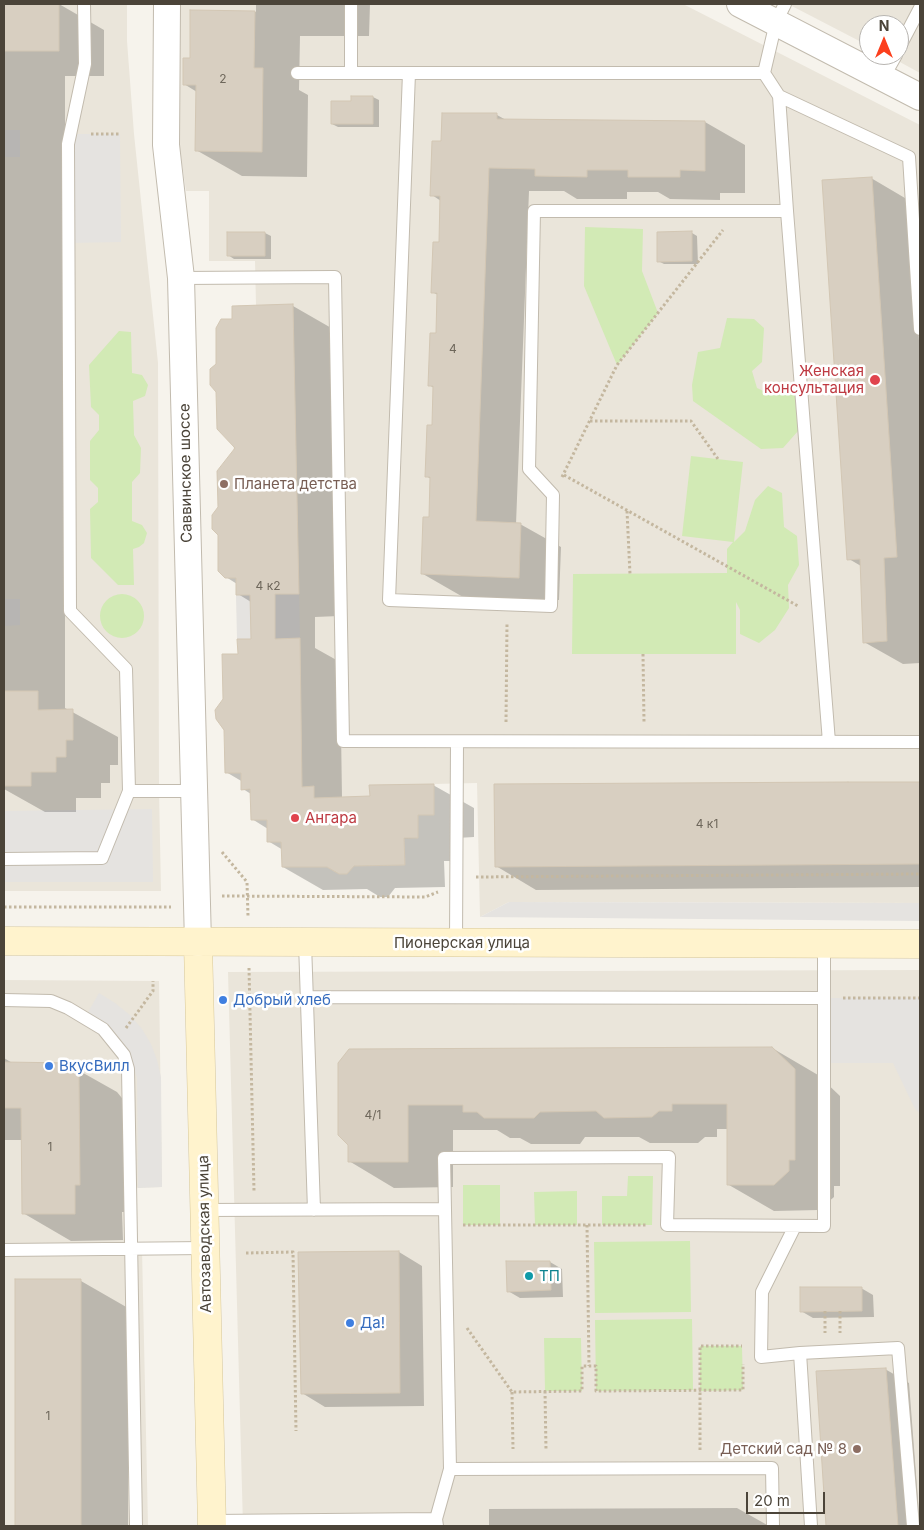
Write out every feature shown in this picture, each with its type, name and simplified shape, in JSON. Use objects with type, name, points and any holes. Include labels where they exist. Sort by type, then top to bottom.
[{"type":"main road","name":"Пионерская улица","points":[[4,941],[920,944]]},
{"type":"main road","name":"Автозаводская улица","points":[[198,943],[212,1524]]},
{"type":"street","name":"Саввинское шоссе","points":[[167,4],[166,145],[182,278],[198,943]]},
{"type":"street","points":[[740,4],[780,13],[883,78],[920,97]]},
{"type":"lane","points":[[4,859],[102,858],[129,791],[126,669],[70,611],[68,144],[85,64],[84,4]]},
{"type":"lane","points":[[351,4],[351,73]]},
{"type":"lane","points":[[909,29],[920,8]]},
{"type":"lane","points":[[780,13],[764,73],[779,96],[786,211],[829,742]]},
{"type":"lane","points":[[883,78],[890,65]]},
{"type":"lane","points":[[297,73],[764,73]]},
{"type":"lane","points":[[409,73],[389,600],[551,606],[553,496],[529,469],[534,211],[786,211]]},
{"type":"lane","points":[[779,96],[909,157],[920,329]]},
{"type":"lane","points":[[182,278],[335,277],[342,741],[920,742]]},
{"type":"lane","points":[[456,943],[457,742]]},
{"type":"lane","points":[[129,791],[194,792]]},
{"type":"lane","points":[[305,943],[314,1210]]},
{"type":"lane","points":[[212,1524],[436,1523],[450,1469],[444,1158],[669,1157],[667,1225],[824,1226],[824,944]]},
{"type":"lane","points":[[307,998],[824,998]]},
{"type":"lane","points":[[4,1000],[51,1000],[85,1017],[103,1029],[115,1043],[124,1055],[128,1069],[136,1526]]},
{"type":"lane","points":[[204,1210],[445,1209]]},
{"type":"lane","points":[[795,1226],[762,1292],[760,1357],[898,1348],[913,1526]]},
{"type":"lane","points":[[4,1250],[205,1248]]},
{"type":"lane","points":[[800,1353],[811,1526]]},
{"type":"lane","points":[[450,1469],[772,1468],[773,1526]]},
{"type":"path","points":[[70,134],[120,134]]},
{"type":"path","points":[[553,496],[617,365],[722,232],[730,211]]},
{"type":"path","points":[[590,421],[691,421],[718,459]]},
{"type":"path","points":[[563,475],[818,617]]},
{"type":"path","points":[[627,510],[630,574]]},
{"type":"path","points":[[506,604],[506,742]]},
{"type":"path","points":[[643,654],[644,742]]},
{"type":"path","points":[[249,943],[255,1210]]},
{"type":"path","points":[[115,1043],[153,991],[153,981]]},
{"type":"path","points":[[824,998],[920,998]]},
{"type":"path","points":[[587,1225],[589,1366]]},
{"type":"path","points":[[445,1226],[667,1225]]},
{"type":"path","points":[[246,1253],[294,1252],[296,1432]]},
{"type":"path","points":[[447,1302],[512,1392],[514,1469]]},
{"type":"path","points":[[512,1392],[582,1391],[582,1366],[596,1366],[596,1391],[700,1391],[743,1390],[742,1346],[700,1346],[700,1391],[700,1468]]},
{"type":"path","points":[[545,1391],[547,1469]]},
{"type":"shaded area","points":[[4,4],[127,4],[127,41],[134,134],[158,363],[161,891],[4,891]]},
{"type":"shaded area","points":[[180,4],[683,4],[920,125],[920,903],[509,902],[480,917],[477,783],[434,784],[434,815],[418,815],[418,838],[404,839],[405,865],[358,862],[347,874],[339,874],[329,868],[329,863],[310,863],[310,867],[282,867],[281,842],[267,842],[267,820],[251,820],[250,790],[241,790],[241,773],[225,773],[224,747],[228,747],[228,729],[223,729],[216,719],[215,710],[227,699],[227,683],[223,683],[222,654],[238,654],[236,578],[225,578],[218,571],[218,535],[212,529],[212,515],[218,507],[223,507],[224,490],[217,490],[217,471],[234,463],[233,435],[223,435],[217,429],[217,411],[222,392],[210,385],[210,369],[216,364],[222,346],[216,346],[216,328],[221,319],[232,319],[232,306],[256,305],[255,261],[209,261],[209,191],[186,191],[179,144]]},
{"type":"shaded area","points":[[788,4],[920,4],[920,73],[905,65],[909,65],[909,15],[859,15],[859,41]]},
{"type":"shaded area","points":[[4,130],[20,130],[20,157],[4,157]]},
{"type":"shaded area","points":[[69,134],[120,134],[121,242],[68,243]]},
{"type":"shaded area","points":[[299,594],[300,638],[237,639],[236,595]]},
{"type":"shaded area","points":[[4,599],[20,599],[20,625],[4,626]]},
{"type":"shaded area","points":[[152,809],[153,882],[4,882],[4,811]]},
{"type":"shaded area","points":[[509,902],[920,903],[920,921],[480,917]]},
{"type":"shaded area","points":[[920,970],[920,1526],[243,1526],[228,972]]},
{"type":"shaded area","points":[[4,980],[159,981],[162,1187],[130,1188],[131,1248],[142,1249],[148,1526],[4,1526]]},
{"type":"shaded area","points":[[99,993],[130,1015],[142,1029],[151,1044],[157,1060],[161,1077],[162,1187],[138,1188],[137,1078],[130,1055],[122,1043],[113,1032],[87,1014]]},
{"type":"shaded area","points":[[824,998],[920,998],[920,1113],[915,1109],[893,1063],[824,1063]]},
{"type":"green space","points":[[585,227],[643,229],[642,271],[658,313],[617,365],[584,286]]},
{"type":"green space","points":[[727,318],[754,319],[764,328],[762,362],[752,371],[757,388],[772,395],[787,383],[796,388],[798,431],[783,448],[761,449],[693,401],[692,385],[698,352],[720,348]]},
{"type":"green space","points":[[119,331],[131,332],[132,373],[142,375],[148,385],[145,396],[133,401],[134,435],[141,448],[140,473],[132,482],[132,521],[142,525],[147,533],[144,543],[133,549],[134,585],[118,585],[91,558],[90,509],[98,502],[98,488],[90,480],[90,441],[99,430],[99,415],[91,407],[89,365]]},
{"type":"green space","points":[[691,456],[743,462],[734,542],[745,531],[755,500],[768,486],[782,493],[784,527],[797,536],[799,565],[788,585],[789,608],[775,630],[759,643],[740,634],[740,610],[736,602],[736,654],[572,654],[573,574],[727,573],[727,549],[733,542],[682,536]]},
{"type":"green space","points":[[122,594],[134,598],[140,604],[144,616],[140,628],[134,634],[122,638],[110,634],[104,628],[100,616],[104,604],[110,598]]},
{"type":"green space","points":[[628,1176],[653,1176],[652,1225],[602,1225],[602,1196],[627,1196]]},
{"type":"green space","points":[[463,1185],[500,1185],[500,1225],[463,1225]]},
{"type":"green space","points":[[577,1191],[577,1225],[535,1225],[534,1192]]},
{"type":"green space","points":[[690,1241],[691,1312],[595,1313],[594,1242]]},
{"type":"green space","points":[[692,1319],[693,1390],[596,1391],[595,1320]]},
{"type":"green space","points":[[544,1338],[581,1338],[582,1391],[545,1391]]},
{"type":"green space","points":[[700,1346],[742,1346],[743,1390],[700,1391]]},
{"type":"building","points":[[4,4],[59,4],[59,51],[4,51]]},
{"type":"building","points":[[190,10],[255,11],[254,68],[263,68],[262,152],[195,151],[196,85],[183,85],[183,58],[190,58]]},
{"type":"building","points":[[351,96],[373,96],[373,124],[331,124],[331,101],[351,101]]},
{"type":"building","points":[[442,113],[497,113],[497,119],[705,121],[705,171],[680,170],[680,177],[628,177],[628,170],[587,170],[587,177],[535,176],[535,169],[489,168],[476,521],[521,523],[519,578],[421,574],[423,517],[429,517],[430,477],[425,477],[427,425],[432,425],[433,386],[428,386],[430,333],[436,333],[437,293],[431,293],[433,242],[439,242],[440,196],[430,196],[432,141],[441,141]]},
{"type":"building","points":[[872,177],[897,557],[884,558],[887,641],[863,643],[860,559],[847,560],[822,180]]},
{"type":"building","points":[[692,231],[692,261],[657,262],[657,232]]},
{"type":"building","points":[[227,232],[265,232],[265,256],[227,256]]},
{"type":"building","points":[[293,304],[299,594],[275,594],[275,639],[300,638],[302,787],[314,786],[314,798],[370,796],[369,785],[434,784],[434,815],[418,815],[418,838],[404,838],[405,865],[354,866],[347,874],[339,874],[327,867],[282,867],[281,842],[267,842],[267,820],[251,820],[250,789],[241,790],[241,773],[225,773],[224,730],[216,719],[215,710],[223,699],[222,654],[238,654],[237,639],[251,639],[250,595],[236,595],[236,578],[225,578],[218,571],[218,535],[212,529],[212,515],[218,507],[217,471],[235,448],[217,429],[216,392],[210,385],[210,369],[216,364],[216,328],[221,319],[232,319],[232,306]]},
{"type":"building","points":[[4,691],[38,691],[38,710],[73,709],[73,740],[66,740],[66,757],[56,757],[56,772],[31,772],[31,786],[4,786]]},
{"type":"building","points":[[920,782],[920,864],[495,867],[494,784]]},
{"type":"building","points":[[772,1047],[795,1069],[795,1160],[789,1160],[789,1171],[774,1185],[727,1185],[727,1104],[672,1104],[672,1111],[659,1111],[652,1117],[604,1118],[596,1111],[540,1112],[534,1118],[484,1118],[477,1112],[463,1112],[463,1105],[408,1105],[408,1162],[348,1162],[348,1145],[338,1135],[338,1063],[349,1049]]},
{"type":"building","points":[[4,1062],[69,1063],[79,1074],[80,1185],[75,1185],[75,1214],[22,1214],[21,1108],[4,1108]]},
{"type":"building","name":"Да!","points":[[399,1251],[400,1393],[301,1394],[298,1252]]},
{"type":"building","name":"ТП","points":[[506,1261],[550,1261],[551,1290],[507,1292]]},
{"type":"building","points":[[15,1279],[81,1279],[81,1526],[15,1526]]},
{"type":"building","points":[[800,1287],[862,1287],[862,1311],[800,1312]]},
{"type":"building","name":"Детский сад № 8","points":[[886,1368],[898,1526],[826,1526],[816,1371]]},
{"type":"place","name":"Женская консультация","points":[[875,380]]},
{"type":"place","name":"Планета детства","points":[[224,484]]},
{"type":"place","name":"Ангара","points":[[295,818]]},
{"type":"place","name":"Добрый хлеб","points":[[223,1000]]},
{"type":"place","name":"ВкусВилл","points":[[49,1066]]},
{"type":"place","name":"ТП","points":[[529,1276]]},
{"type":"place","name":"Да!","points":[[350,1323]]},
{"type":"place","name":"Детский сад № 8","points":[[857,1449]]}]
